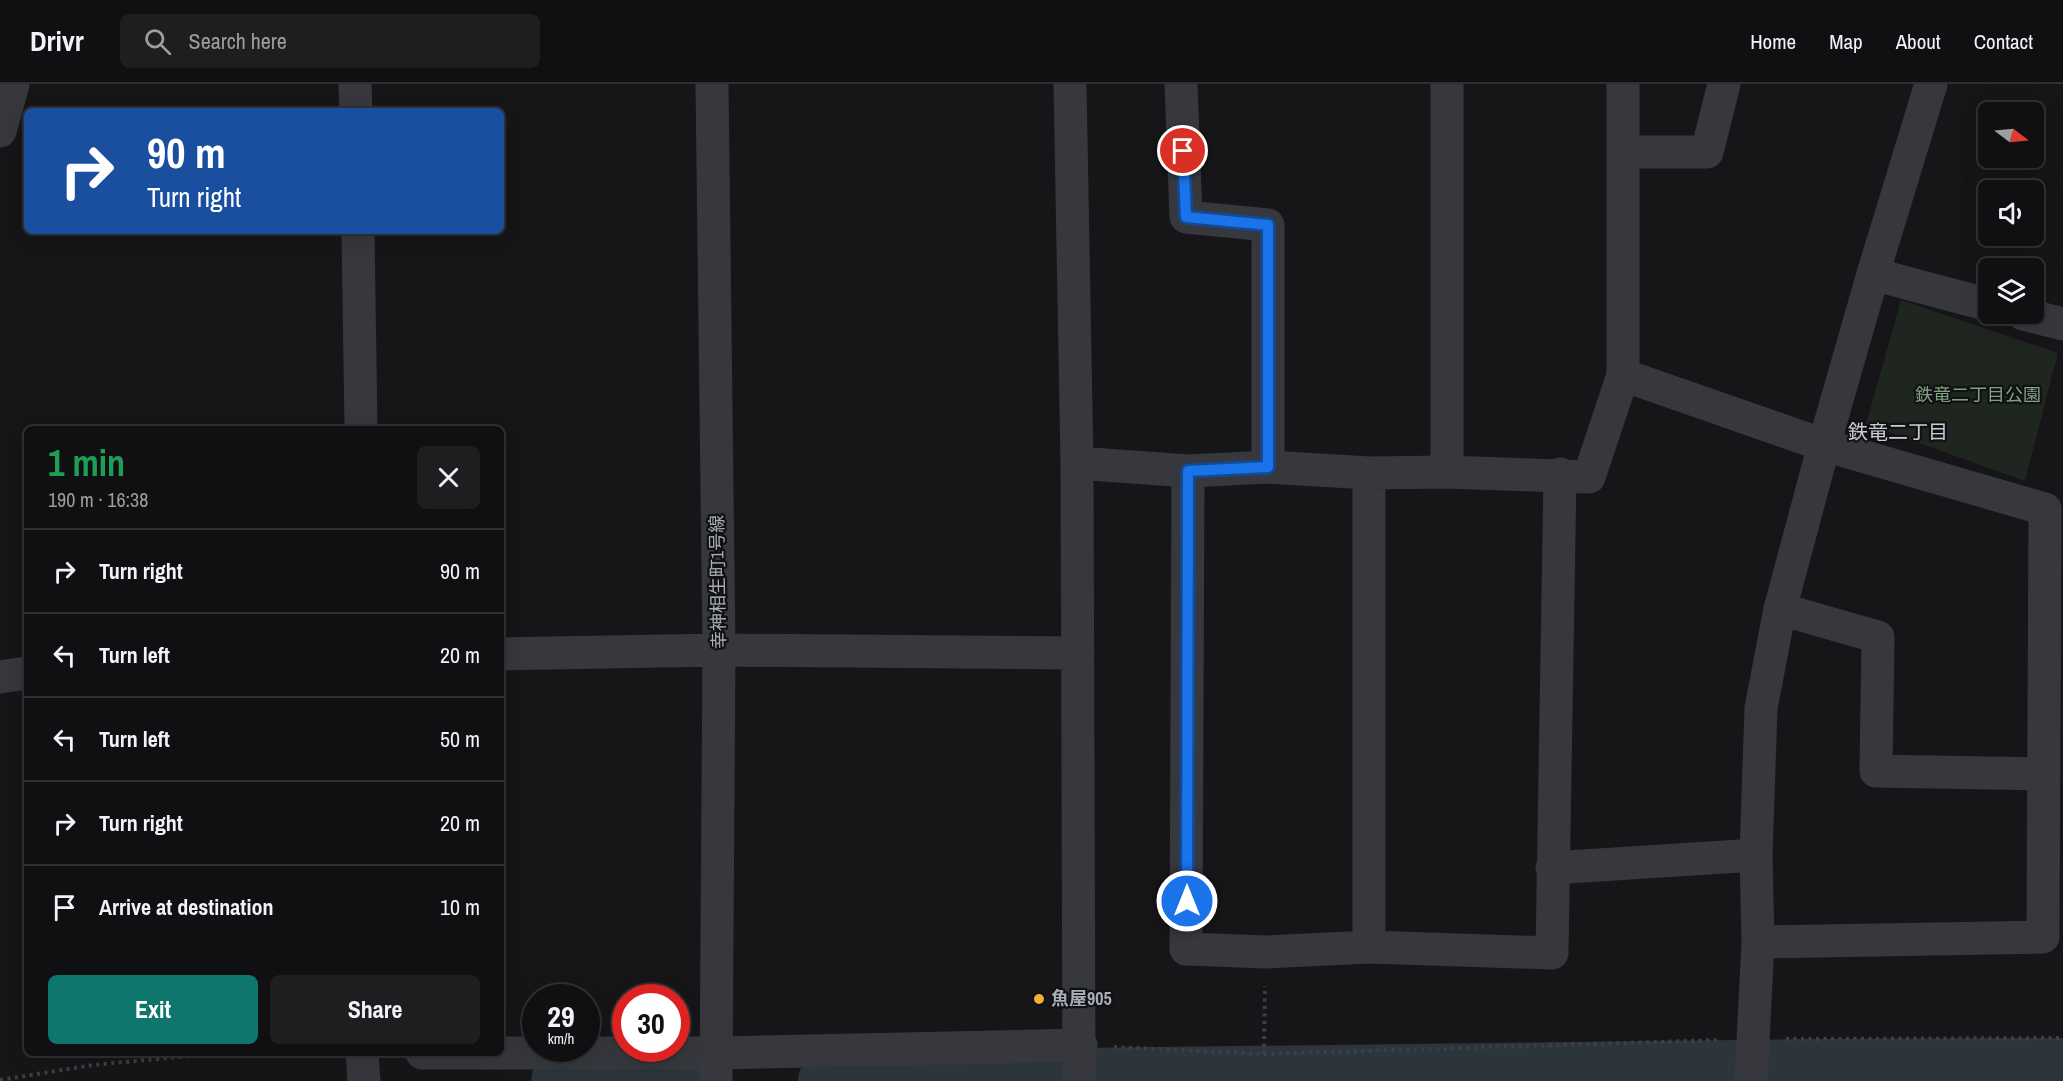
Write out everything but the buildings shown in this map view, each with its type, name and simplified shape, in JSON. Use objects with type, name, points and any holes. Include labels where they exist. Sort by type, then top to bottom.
[{"type":"street","points":[[0,131],[14,84]]},
{"type":"street","points":[[355,84],[356,108]]},
{"type":"street","name":"幸神相生町1号線","points":[[712,84],[719,650],[716,1067]]},
{"type":"street","points":[[485,1056],[716,1067],[1080,1063],[1077,463],[1071,84]]},
{"type":"street","points":[[1180,84],[1186,217],[1268,225],[1268,467]]},
{"type":"street","points":[[1447,84],[1448,472]]},
{"type":"street","points":[[1077,463],[1188,471],[1268,467],[1369,473],[1560,474],[1589,477],[1623,375],[1625,152],[1623,84]]},
{"type":"street","points":[[1625,152],[1707,152],[1724,84]]},
{"type":"street","points":[[1752,1059],[1758,942],[1756,855],[1761,708],[1780,609],[1824,445],[1931,84]]},
{"type":"street","points":[[358,234],[361,426]]},
{"type":"street","points":[[1873,274],[1978,301]]},
{"type":"street","points":[[2044,319],[2063,324]]},
{"type":"street","points":[[1623,375],[1824,445],[2045,509],[2043,774],[2053,849],[2043,937],[1758,942]]},
{"type":"street","points":[[1188,471],[1186,949],[1266,952],[1369,948],[1552,952],[1560,474]]},
{"type":"street","points":[[1369,473],[1369,948]]},
{"type":"street","points":[[1780,609],[1878,636],[1876,771],[2043,774]]},
{"type":"street","points":[[504,654],[719,650],[1078,653]]},
{"type":"street","points":[[0,677],[24,673]]},
{"type":"street","points":[[1552,868],[1756,855]]},
{"type":"street","points":[[362,1056],[363,1081]]},
{"type":"path","points":[[1264,1054],[1266,952]]},
{"type":"path","points":[[1080,1063],[1264,1054],[1752,1059],[2063,1038]]},
{"type":"path","points":[[0,1080],[93,1065],[190,1056]]},
{"type":"green space","name":"鉄竜二丁目公園","points":[[1901,300],[2058,353],[2025,481],[1866,424]]},
{"type":"waterway","points":[[828,1081],[2063,1068]]},
{"type":"waterway","points":[[561,1081],[701,1081]]},
{"type":"place","name":"魚屋905","points":[[1039,999]]},
{"type":"district","name":"鉄竜二丁目","points":[[1898,432]]},
{"type":"route","points":[[1183,151],[1186,217],[1268,225],[1268,467],[1188,471],[1187,901]]}]
